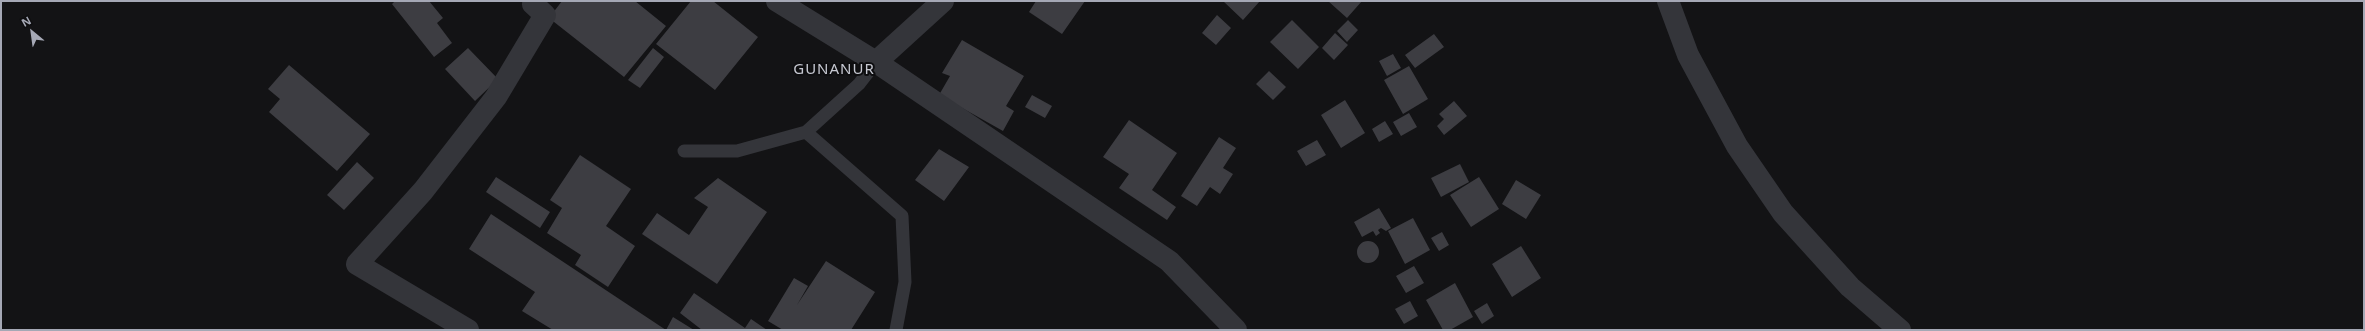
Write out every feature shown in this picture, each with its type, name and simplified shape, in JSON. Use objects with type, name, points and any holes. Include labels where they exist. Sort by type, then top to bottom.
[{"type":"street","points":[[468,330],[357,264],[423,191],[496,97],[545,15],[533,4],[536,1]]},
{"type":"street","points":[[777,1],[876,62],[1170,261],[1236,330]]},
{"type":"street","points":[[876,62],[943,1]]},
{"type":"street","points":[[1668,1],[1688,55],[1737,146],[1782,213],[1850,288],[1900,330]]},
{"type":"lane","points":[[684,151],[737,151],[806,132],[859,84],[876,62]]},
{"type":"lane","points":[[806,132],[902,216],[905,282],[896,330]]},
{"type":"building","points":[[395,1],[429,1],[443,18],[437,23],[452,43],[434,57],[392,4]]},
{"type":"building","points":[[562,1],[635,1],[666,26],[624,77],[549,18]]},
{"type":"building","points":[[691,1],[713,1],[758,37],[715,90],[656,44]]},
{"type":"building","points":[[1036,1],[1085,1],[1062,34],[1029,12]]},
{"type":"building","points":[[1223,1],[1260,1],[1243,20]]},
{"type":"building","points":[[1328,1],[1362,1],[1347,18]]},
{"type":"building","points":[[1217,15],[1231,28],[1216,45],[1202,33]]},
{"type":"building","points":[[1292,20],[1319,47],[1298,69],[1270,42]]},
{"type":"building","points":[[1348,20],[1358,30],[1347,42],[1337,31]]},
{"type":"building","points":[[1335,33],[1348,45],[1334,60],[1322,48]]},
{"type":"building","points":[[1434,34],[1444,47],[1415,68],[1405,55]]},
{"type":"building","points":[[962,40],[1024,76],[1006,106],[1014,111],[1003,131],[939,95],[950,76],[942,73]]},
{"type":"building","points":[[468,48],[498,79],[475,101],[445,69]]},
{"type":"building","points":[[653,48],[664,57],[640,88],[628,80]]},
{"type":"building","points":[[1393,54],[1401,68],[1387,76],[1379,61]]},
{"type":"building","points":[[289,65],[370,134],[337,171],[269,112],[280,99],[268,89]]},
{"type":"building","points":[[1409,66],[1428,99],[1403,114],[1384,80]]},
{"type":"building","points":[[1269,71],[1286,87],[1273,100],[1256,84]]},
{"type":"building","points":[[1032,95],[1052,106],[1045,118],[1025,107]]},
{"type":"building","points":[[1345,100],[1365,133],[1341,148],[1321,115]]},
{"type":"building","points":[[1454,101],[1467,116],[1444,135],[1437,126],[1444,119],[1439,114]]},
{"type":"building","points":[[1409,113],[1417,127],[1401,136],[1393,122]]},
{"type":"building","points":[[1129,120],[1177,153],[1152,190],[1176,207],[1167,220],[1119,188],[1129,174],[1103,157]]},
{"type":"building","points":[[1385,121],[1393,134],[1379,142],[1372,129]]},
{"type":"building","points":[[1219,137],[1236,148],[1223,168],[1233,174],[1220,194],[1210,187],[1197,206],[1181,196]]},
{"type":"building","points":[[1317,140],[1326,155],[1306,166],[1297,151]]},
{"type":"building","points":[[939,149],[969,167],[944,201],[915,180]]},
{"type":"building","points":[[580,155],[631,189],[606,226],[635,246],[608,287],[575,265],[581,255],[547,233],[562,208],[550,200]]},
{"type":"building","points":[[357,162],[374,178],[344,210],[327,195]]},
{"type":"building","points":[[1460,164],[1469,182],[1441,197],[1431,178]]},
{"type":"building","points":[[496,177],[550,212],[540,228],[486,192]]},
{"type":"building","points":[[1479,177],[1499,209],[1471,227],[1450,195]]},
{"type":"building","points":[[718,178],[767,212],[717,284],[642,234],[657,213],[689,235],[708,207],[694,198]]},
{"type":"building","points":[[1516,180],[1541,195],[1526,219],[1502,204]]},
{"type":"building","points":[[1379,208],[1391,228],[1386,231],[1381,228],[1378,230],[1380,233],[1376,236],[1373,231],[1362,237],[1354,222]]},
{"type":"building","points":[[491,214],[666,330],[553,330],[522,311],[535,292],[469,249]]},
{"type":"building","points":[[1413,218],[1430,250],[1405,264],[1388,231]]},
{"type":"building","points":[[1442,232],[1449,245],[1439,251],[1431,238]]},
{"type":"building","points":[[1368,241],[1376,244],[1379,252],[1376,260],[1368,263],[1360,260],[1357,252],[1360,244]]},
{"type":"building","points":[[1521,246],[1541,278],[1512,297],[1492,264]]},
{"type":"building","points":[[826,261],[875,292],[851,330],[783,330],[768,321],[794,278],[808,286],[797,305]]},
{"type":"building","points":[[1414,266],[1424,283],[1406,293],[1396,276]]},
{"type":"building","points":[[1455,283],[1473,317],[1450,330],[1443,330],[1426,300]]},
{"type":"building","points":[[694,293],[745,328],[751,319],[767,330],[702,330],[680,313]]},
{"type":"building","points":[[1410,301],[1418,316],[1404,324],[1395,309]]},
{"type":"building","points":[[1487,303],[1494,316],[1482,324],[1474,311]]},
{"type":"building","points":[[673,317],[694,330],[666,330]]},
{"type":"district","name":"GUNANUR","points":[[834,70]]}]
